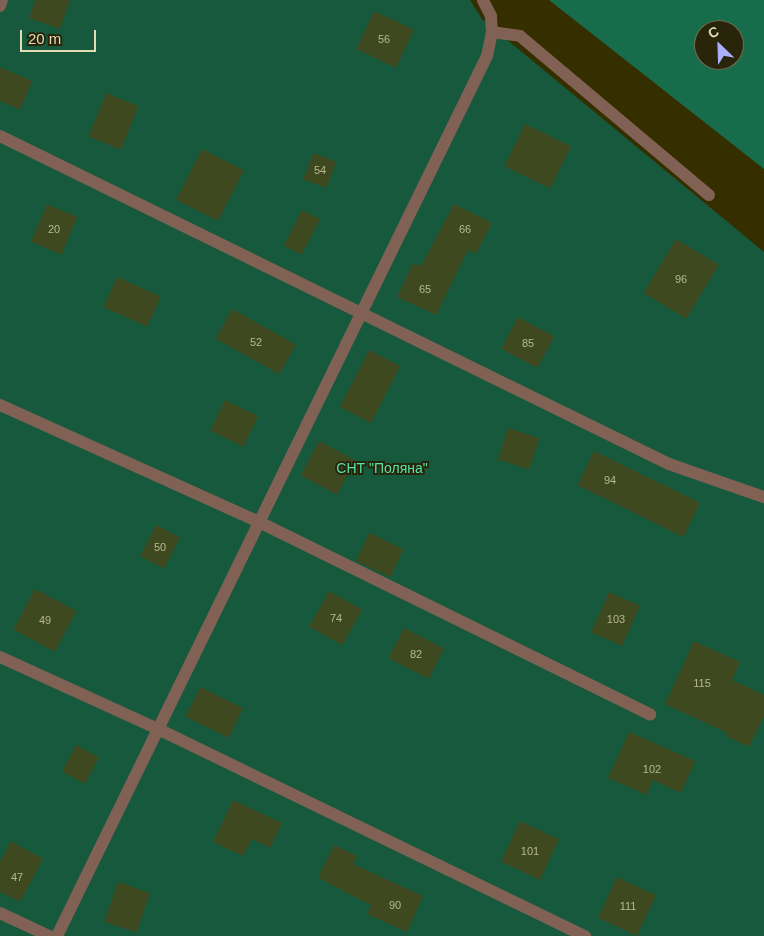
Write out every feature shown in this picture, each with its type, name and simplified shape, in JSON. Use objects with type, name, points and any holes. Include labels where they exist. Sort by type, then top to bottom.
[{"type":"street","points":[[0,6],[2,0]]},
{"type":"street","points":[[57,936],[487,56],[492,32],[491,16],[483,0]]},
{"type":"street","points":[[492,32],[520,36],[709,195]]},
{"type":"street","points":[[0,136],[669,464],[764,497]]},
{"type":"street","points":[[0,405],[259,522],[650,714]]},
{"type":"street","points":[[0,657],[158,729],[585,936]]},
{"type":"street","points":[[0,913],[49,936]]},
{"type":"green space","name":"СНТ \"Поляна\"","points":[[0,0],[470,0],[482,19],[764,252],[764,936],[0,936]]},
{"type":"green space","points":[[549,0],[764,0],[764,169]]},
{"type":"building","points":[[35,0],[70,0],[60,29],[29,18]]},
{"type":"building","points":[[374,11],[414,30],[396,68],[356,49]]},
{"type":"building","points":[[0,67],[32,81],[20,110],[0,101]]},
{"type":"building","points":[[106,93],[138,106],[121,150],[88,137]]},
{"type":"building","points":[[525,124],[571,146],[550,189],[504,166]]},
{"type":"building","points":[[202,149],[244,170],[218,221],[176,200]]},
{"type":"building","points":[[313,153],[336,162],[326,188],[303,179]]},
{"type":"building","points":[[47,204],[77,217],[61,255],[31,242]]},
{"type":"building","points":[[454,204],[492,223],[476,254],[468,250],[436,315],[397,297],[413,263],[421,266]]},
{"type":"building","points":[[302,210],[320,219],[302,255],[284,246]]},
{"type":"building","points":[[676,239],[719,265],[686,319],[644,293]]},
{"type":"building","points":[[117,277],[161,297],[147,327],[104,307]]},
{"type":"building","points":[[232,309],[296,344],[279,374],[216,339]]},
{"type":"building","points":[[518,317],[554,336],[537,368],[501,349]]},
{"type":"building","points":[[369,350],[400,366],[371,423],[340,407]]},
{"type":"building","points":[[225,400],[258,416],[243,447],[210,431]]},
{"type":"building","points":[[508,428],[539,438],[529,470],[498,459]]},
{"type":"building","points":[[319,441],[355,460],[337,495],[301,475]]},
{"type":"building","points":[[594,451],[700,503],[683,537],[577,485]]},
{"type":"building","points":[[156,525],[180,537],[164,568],[140,556]]},
{"type":"building","points":[[369,533],[403,549],[390,577],[356,561]]},
{"type":"building","points":[[35,589],[76,611],[55,652],[13,630]]},
{"type":"building","points":[[329,591],[362,609],[342,645],[309,627]]},
{"type":"building","points":[[609,592],[640,606],[622,646],[591,632]]},
{"type":"building","points":[[404,628],[444,648],[429,679],[389,658]]},
{"type":"building","points":[[694,641],[740,662],[732,680],[764,695],[764,716],[749,747],[726,736],[727,733],[665,704]]},
{"type":"building","points":[[200,687],[243,708],[229,738],[186,717]]},
{"type":"building","points":[[629,732],[695,761],[681,793],[653,780],[647,795],[608,778]]},
{"type":"building","points":[[76,745],[99,757],[85,784],[62,771]]},
{"type":"building","points":[[233,800],[282,823],[270,848],[252,839],[243,856],[213,842]]},
{"type":"building","points":[[520,821],[559,839],[540,880],[501,862]]},
{"type":"building","points":[[11,841],[43,859],[20,902],[0,892],[0,862]]},
{"type":"building","points":[[334,845],[357,856],[353,864],[423,896],[407,932],[367,914],[371,905],[318,878]]},
{"type":"building","points":[[617,877],[656,895],[637,936],[598,918]]},
{"type":"building","points":[[118,882],[150,893],[136,933],[104,922]]}]
